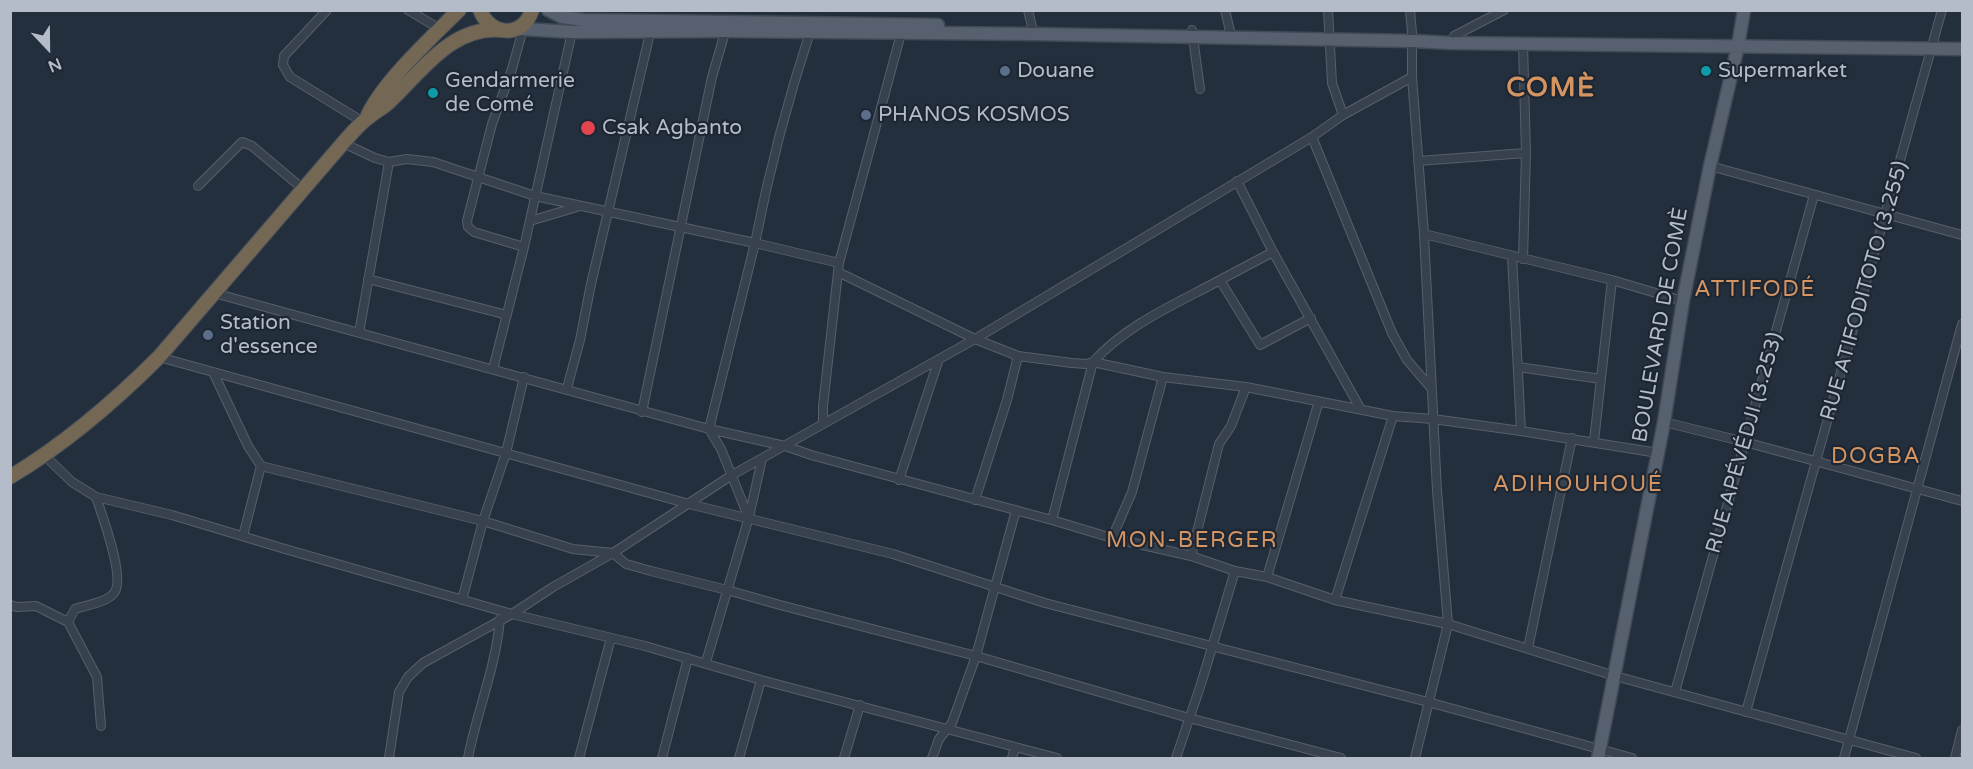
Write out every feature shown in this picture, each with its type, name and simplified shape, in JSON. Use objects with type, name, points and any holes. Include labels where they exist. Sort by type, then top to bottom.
[{"type":"highway","points":[[365,120],[377,99],[459,10]]},
{"type":"highway","points":[[480,10],[487,23],[503,31]]},
{"type":"highway","points":[[10,477],[44,455],[102,410],[159,357],[343,143],[444,47],[462,37],[485,29],[503,31],[520,27],[532,10]]},
{"type":"main road","points":[[548,10],[562,17],[652,26]]},
{"type":"main road","name":"BOULEVARD DE COMÈ","points":[[1599,754],[1664,422],[1683,302],[1744,10]]},
{"type":"main road","points":[[503,31],[523,29],[572,32],[652,26],[727,26],[1454,36],[1738,43],[1933,45],[1962,43]]},
{"type":"main road","points":[[902,29],[1032,27],[1192,34],[1230,31],[1330,36]]},
{"type":"main road","points":[[1412,37],[1523,44],[1738,43]]},
{"type":"main road","points":[[1933,45],[1962,48]]},
{"type":"street","points":[[327,10],[284,56],[283,65],[290,77],[365,120]]},
{"type":"street","points":[[408,10],[440,29]]},
{"type":"street","points":[[1028,10],[1032,27]]},
{"type":"street","points":[[1225,10],[1230,31]]},
{"type":"street","points":[[1328,10],[1332,83],[1343,116]]},
{"type":"street","points":[[1410,10],[1431,388],[1448,624],[1415,759]]},
{"type":"street","points":[[1454,36],[1504,10]]},
{"type":"street","name":"RUE ATIFODITOTO (3.255)","points":[[1746,712],[1942,10]]},
{"type":"street","points":[[567,388],[652,26]]},
{"type":"street","points":[[642,412],[712,77],[727,26]]},
{"type":"street","points":[[749,517],[710,429],[769,175],[812,28]]},
{"type":"street","points":[[523,29],[477,177],[466,221],[468,227],[474,232],[525,247]]},
{"type":"street","points":[[822,424],[839,263],[902,29]]},
{"type":"street","points":[[493,369],[525,247],[572,32]]},
{"type":"street","points":[[1192,34],[1200,89]]},
{"type":"street","points":[[1523,44],[1526,153],[1523,259]]},
{"type":"street","points":[[388,759],[399,692],[408,677],[423,663],[512,614],[553,587],[613,553],[732,475],[975,339],[1312,137],[1343,116],[1412,77]]},
{"type":"street","points":[[1312,137],[1392,333],[1407,360],[1431,388]]},
{"type":"street","points":[[198,186],[242,142],[252,146],[303,189]]},
{"type":"street","points":[[343,143],[389,162],[407,159],[433,162],[535,196],[579,207],[682,227],[839,263]]},
{"type":"street","points":[[1418,161],[1526,153]]},
{"type":"street","points":[[359,333],[389,162]]},
{"type":"street","points":[[1710,166],[1962,235]]},
{"type":"street","points":[[1237,182],[1273,252],[1360,408]]},
{"type":"street","name":"RUE APÉVÉDJI (3.253)","points":[[1675,692],[1814,195]]},
{"type":"street","points":[[530,221],[579,207]]},
{"type":"street","points":[[1424,234],[1612,280],[1683,302]]},
{"type":"street","points":[[1052,520],[1093,362],[1104,349],[1134,326],[1273,252]]},
{"type":"street","points":[[1512,256],[1521,431]]},
{"type":"street","points":[[838,272],[975,339],[1018,356],[1072,363],[1093,362],[1163,377],[1246,387],[1319,400],[1393,416],[1433,419],[1594,441],[1658,453]]},
{"type":"street","points":[[368,279],[507,315]]},
{"type":"street","points":[[1220,280],[1260,345],[1311,318]]},
{"type":"street","points":[[1594,441],[1612,280]]},
{"type":"street","points":[[213,293],[567,388],[642,412],[729,435],[785,446],[812,456],[1112,538],[1191,556],[1235,571],[1267,577],[1335,600],[1448,624],[1615,676],[1916,759]]},
{"type":"street","points":[[1844,759],[1962,324]]},
{"type":"street","points":[[975,500],[1007,400],[1018,356]]},
{"type":"street","points":[[159,357],[689,504],[893,554],[1045,603],[1428,702],[1599,754],[1632,759]]},
{"type":"street","points":[[898,480],[939,359]]},
{"type":"street","points":[[1518,367],[1601,379]]},
{"type":"street","points":[[213,372],[248,446],[261,466],[483,521],[573,549],[613,553],[626,564],[976,656],[1189,718],[1341,759]]},
{"type":"street","points":[[462,600],[483,521],[506,453],[524,377]]},
{"type":"street","points":[[1112,538],[1125,513],[1132,492],[1163,377]]},
{"type":"street","points":[[1191,556],[1219,444],[1231,426],[1246,387]]},
{"type":"street","points":[[1267,577],[1319,400]]},
{"type":"street","points":[[1335,600],[1393,416]]},
{"type":"street","points":[[1664,422],[1962,501]]},
{"type":"street","points":[[1528,648],[1572,438]]},
{"type":"street","points":[[44,455],[72,482],[96,497],[172,515],[512,614],[688,658],[760,680],[1057,759]]},
{"type":"street","points":[[706,663],[749,517],[762,459]]},
{"type":"street","points":[[243,536],[261,466]]},
{"type":"street","points":[[68,622],[75,609],[107,599],[117,587],[116,565],[111,541],[96,497]]},
{"type":"street","points":[[932,759],[939,739],[948,730],[976,656],[1016,510]]},
{"type":"street","points":[[1176,759],[1235,571]]},
{"type":"street","points":[[10,605],[17,608],[36,606],[68,622],[97,676],[101,726]]},
{"type":"street","points":[[468,759],[493,667],[500,619]]},
{"type":"street","points":[[579,759],[611,638]]},
{"type":"street","points":[[662,759],[688,658]]},
{"type":"street","points":[[739,759],[760,680]]},
{"type":"street","points":[[844,759],[860,705]]},
{"type":"street","points":[[1954,759],[1962,730]]},
{"type":"street","points":[[1012,759],[1015,748]]},
{"type":"place","name":"Douane","points":[[1005,71]]},
{"type":"place","name":"Supermarket","points":[[1706,71]]},
{"type":"place","name":"Gendarmerie de Comé","points":[[433,93]]},
{"type":"place","name":"PHANOS KOSMOS","points":[[866,115]]},
{"type":"place","name":"Csak Agbanto","points":[[588,128]]},
{"type":"place","name":"Station d'essence","points":[[208,335]]},
{"type":"district","name":"COMÈ","points":[[1551,89]]},
{"type":"district","name":"ATTIFODÉ","points":[[1755,290]]},
{"type":"district","name":"DOGBA","points":[[1876,457]]},
{"type":"district","name":"ADIHOUHOUÉ","points":[[1578,485]]},
{"type":"district","name":"MON-BERGER","points":[[1192,541]]}]
